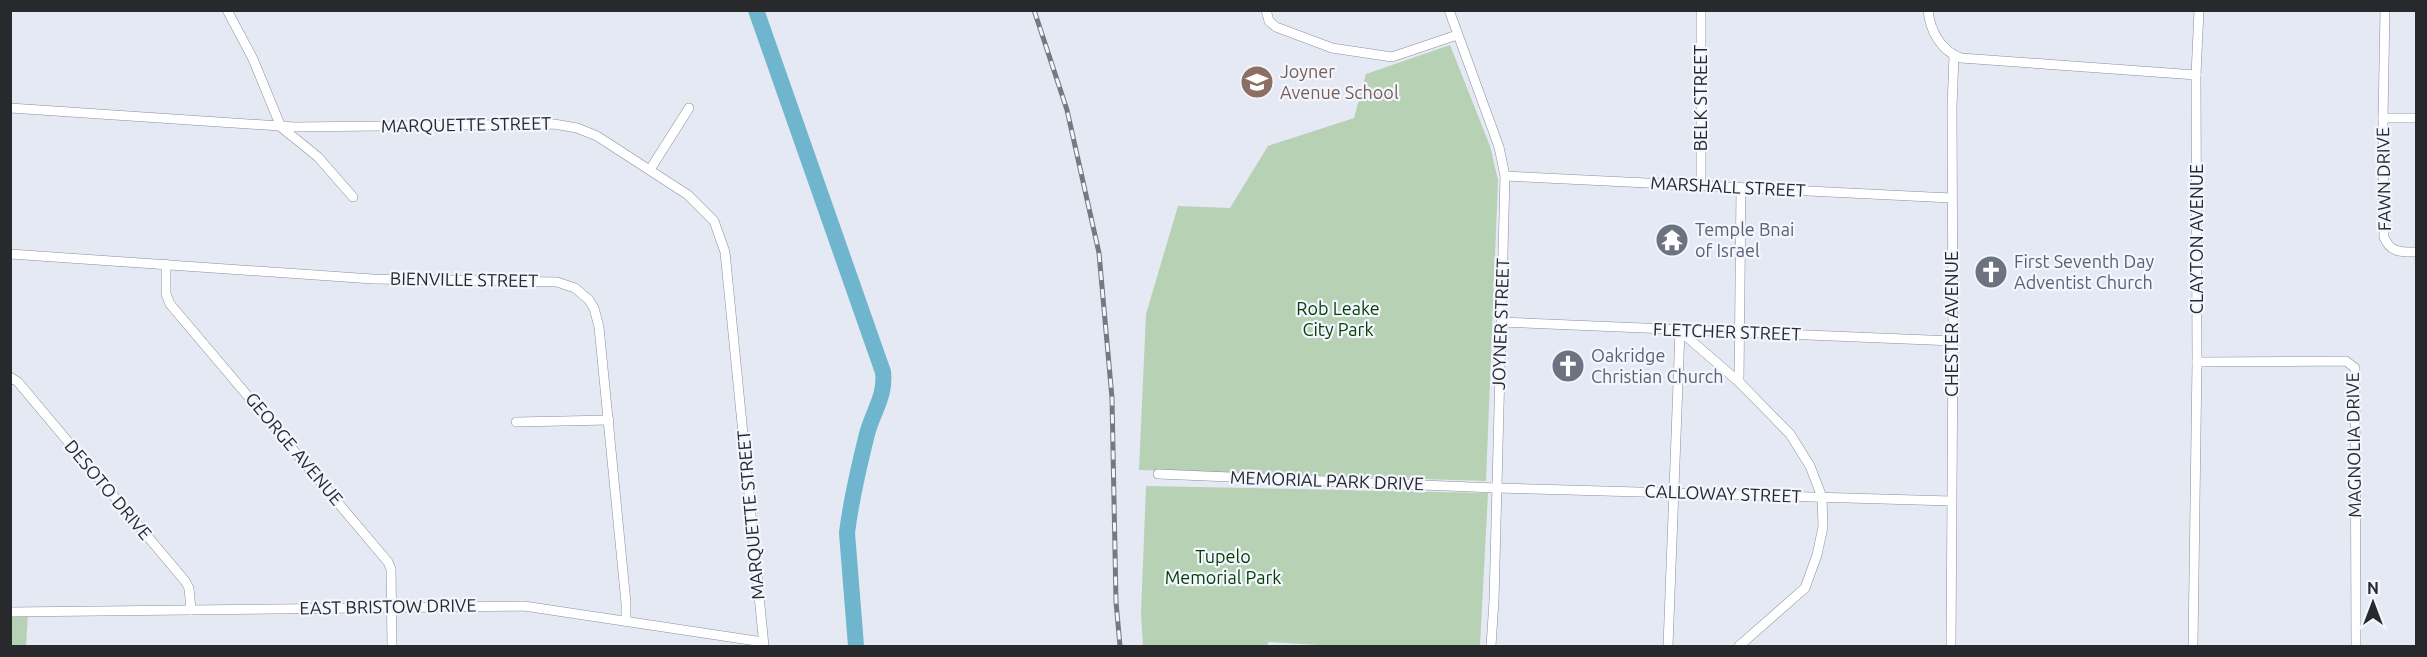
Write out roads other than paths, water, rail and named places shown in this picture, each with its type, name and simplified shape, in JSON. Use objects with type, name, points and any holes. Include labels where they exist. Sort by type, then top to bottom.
[{"type":"street","points":[[227,10],[254,59],[281,127],[318,157],[353,197]]},
{"type":"street","points":[[1266,10],[1269,21],[1276,27],[1332,48],[1376,55],[1392,57],[1457,35]]},
{"type":"street","name":"JOYNER STREET","points":[[1449,10],[1498,147],[1505,176],[1491,646]]},
{"type":"street","name":"BELK STREET","points":[[1701,10],[1701,185]]},
{"type":"street","points":[[1928,10],[1931,26],[1936,35],[1954,55],[1983,60],[2196,75]]},
{"type":"street","name":"CLAYTON AVENUE","points":[[2193,646],[2197,362],[2196,75],[2199,10]]},
{"type":"street","name":"FAWN DRIVE","points":[[2385,10],[2384,237],[2386,243],[2396,251],[2416,252]]},
{"type":"street","name":"CHESTER AVENUE","points":[[1951,646],[1954,55]]},
{"type":"street","name":"MARQUETTE STREET","points":[[10,108],[281,127],[554,124],[577,128],[597,136],[651,168],[699,203],[714,222],[722,241],[764,644]]},
{"type":"street","points":[[651,168],[689,108]]},
{"type":"street","name":"FAWN DRIVE","points":[[2383,118],[2416,118]]},
{"type":"street","name":"MARSHALL STREET","points":[[1505,176],[1952,198]]},
{"type":"street","points":[[1739,382],[1742,188]]},
{"type":"street","name":"BIENVILLE STREET","points":[[10,254],[373,279],[537,281],[567,285],[582,293],[594,308],[597,316],[609,420],[626,621]]},
{"type":"street","name":"GEORGE AVENUE","points":[[166,264],[166,288],[170,304],[388,562],[391,569],[392,646]]},
{"type":"street","name":"FLETCHER STREET","points":[[1500,322],[1953,341]]},
{"type":"street","points":[[1680,331],[1739,382],[1790,434],[1810,466],[1822,497],[1823,526],[1817,555],[1805,588],[1740,646]]},
{"type":"street","points":[[1668,646],[1680,331]]},
{"type":"street","name":"MAGNOLIA DRIVE","points":[[2197,362],[2346,361],[2355,368],[2356,646]]},
{"type":"street","name":"DESOTO DRIVE","points":[[10,377],[18,382],[185,581],[189,588],[191,610]]},
{"type":"street","points":[[516,422],[609,420]]},
{"type":"street","name":"MEMORIAL PARK DRIVE","points":[[1158,474],[1496,488]]},
{"type":"street","name":"CALLOWAY STREET","points":[[1496,488],[1951,501]]},
{"type":"street","name":"EAST BRISTOW DRIVE","points":[[10,612],[524,606],[764,644]]},
{"type":"waterway","points":[[756,10],[883,372],[883,389],[864,446],[847,533],[856,646]]},
{"type":"railway","points":[[1034,10],[1067,110],[1099,253],[1112,398],[1116,602],[1120,646]]},
{"type":"place","name":"Joyner Avenue School","points":[[1257,82]]},
{"type":"place","name":"Temple Bnai of Israel","points":[[1672,240]]},
{"type":"place","name":"First Seventh Day Adventist Church","points":[[1991,272]]},
{"type":"place","name":"Oakridge Christian Church","points":[[1568,366]]},
{"type":"park label","name":"Rob Leake City Park","points":[[1338,319]]},
{"type":"park label","name":"Tupelo Memorial Park","points":[[1223,567]]}]
